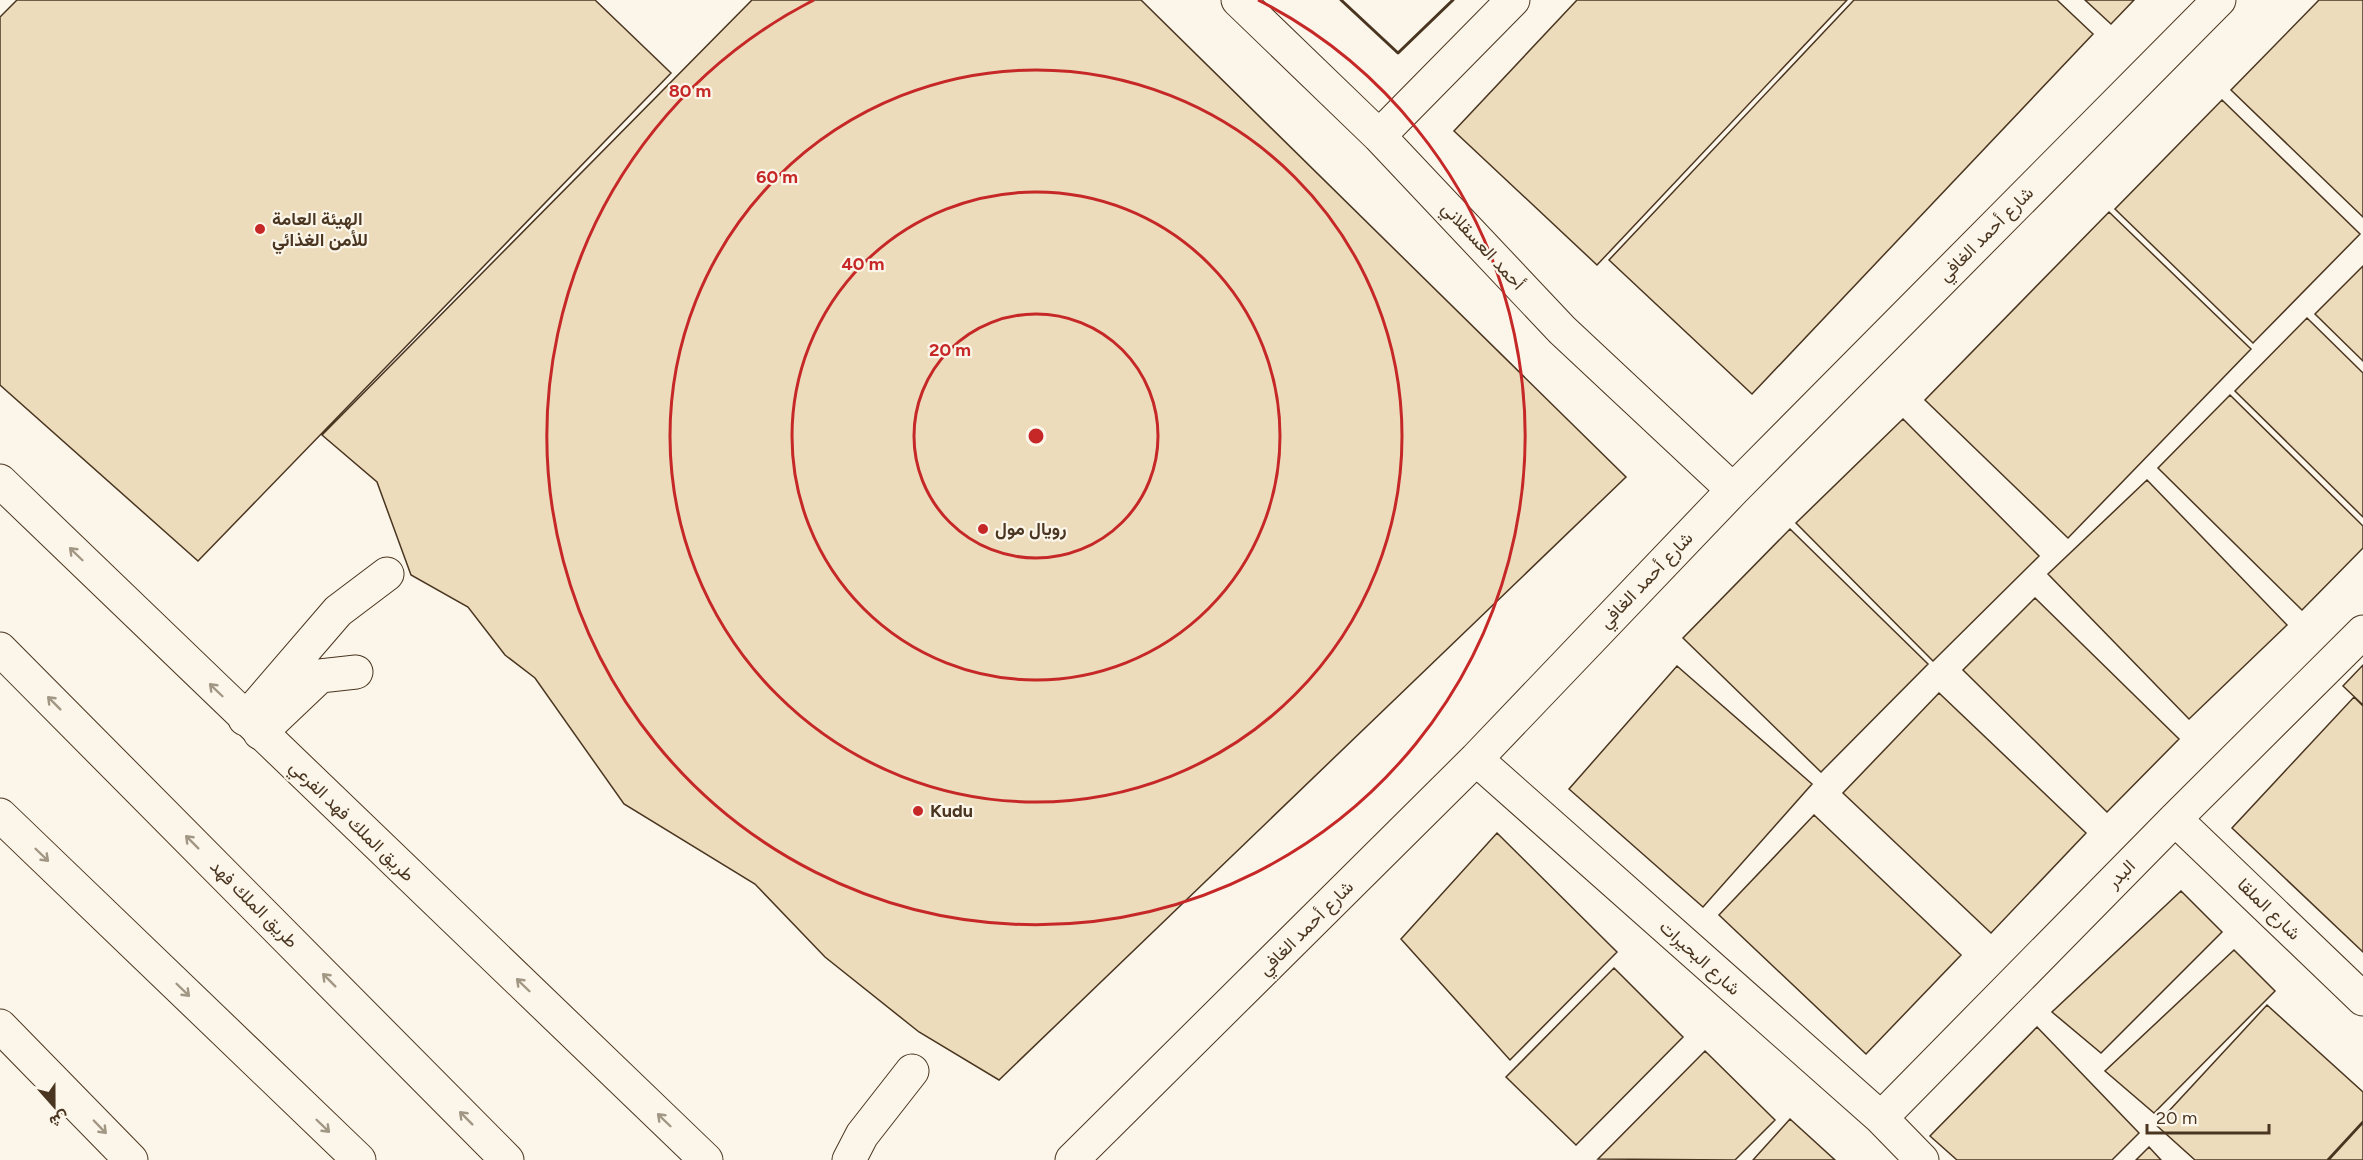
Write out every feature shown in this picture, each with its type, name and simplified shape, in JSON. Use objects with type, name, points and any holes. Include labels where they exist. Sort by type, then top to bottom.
[{"type":"main road","name":"أحمد العسقلاني","points":[[1238,0],[1379,136],[1562,330],[1733,490]]},
{"type":"main road","points":[[1379,136],[1513,0]]},
{"type":"main road","name":"شارع أحمد الغافي","points":[[1072,1160],[1476,759],[1733,490],[2218,0]]},
{"type":"main road","name":"طريق الملك فهد الفرعي","points":[[0,481],[706,1160]]},
{"type":"main road","points":[[253,726],[338,611],[387,574]]},
{"type":"main road","name":"البدر","points":[[1881,1118],[2175,819],[2363,632]]},
{"type":"main road","name":"طريق الملك فهد","points":[[0,648],[509,1159]]},
{"type":"main road","points":[[253,726],[320,676],[356,672]]},
{"type":"main road","name":"شارع البحيرات","points":[[1476,759],[1881,1118],[1922,1160]]},
{"type":"main road","points":[[0,814],[359,1160]]},
{"type":"main road","name":"شارع الملقا","points":[[2175,819],[2363,999]]},
{"type":"main road","points":[[0,1026],[131,1160]]},
{"type":"main road","points":[[849,1160],[862,1136],[912,1071]]},
{"type":"building","name":"الهيئة العامة للأمن الغذائي","points":[[17,0],[595,0],[671,73],[198,561],[0,385],[0,17]]},
{"type":"building","name":"رويال مول","points":[[752,0],[1141,0],[1626,477],[999,1080],[919,1032],[825,957],[755,884],[624,804],[535,678],[505,655],[468,607],[411,575],[377,482],[322,435]]},
{"type":"building","points":[[1577,0],[1847,0],[1597,265],[1454,131]]},
{"type":"building","points":[[1854,0],[2057,0],[2093,34],[1752,394],[1609,260]]},
{"type":"building","points":[[2085,0],[2134,0],[2111,24]]},
{"type":"building","points":[[2319,0],[2363,0],[2363,217],[2231,90]]},
{"type":"building","points":[[2222,100],[2360,234],[2253,343],[2115,209]]},
{"type":"building","points":[[2109,212],[2251,349],[2068,538],[1925,400]]},
{"type":"building","points":[[2363,266],[2363,361],[2315,314]]},
{"type":"building","points":[[2307,318],[2363,373],[2363,517],[2235,391]]},
{"type":"building","points":[[2230,395],[2363,526],[2363,548],[2302,610],[2158,468]]},
{"type":"building","points":[[1903,419],[2039,556],[1933,661],[1796,523]]},
{"type":"building","points":[[2147,480],[2287,625],[2189,719],[2048,574]]},
{"type":"building","points":[[1790,529],[1928,664],[1821,772],[1683,638]]},
{"type":"building","points":[[2035,598],[2179,739],[2107,812],[1963,670]]},
{"type":"building","points":[[2363,665],[2363,705],[2343,686]]},
{"type":"building","points":[[1677,666],[1812,784],[1703,907],[1569,789]]},
{"type":"building","points":[[1939,693],[2086,833],[1991,933],[1843,793]]},
{"type":"building","points":[[2354,697],[2363,706],[2363,952],[2232,828]]},
{"type":"building","points":[[1814,815],[1961,955],[1866,1054],[1719,915]]},
{"type":"building","points":[[1497,833],[1617,952],[1510,1060],[1401,939]]},
{"type":"building","points":[[2181,891],[2222,932],[2101,1053],[2052,1012]]},
{"type":"building","points":[[2234,950],[2275,991],[2154,1113],[2105,1071]]},
{"type":"building","points":[[1614,968],[1683,1037],[1576,1145],[1506,1077]]},
{"type":"building","points":[[2267,1005],[2363,1092],[2363,1121],[2327,1160],[2195,1160],[2156,1125]]},
{"type":"building","points":[[2037,1027],[2139,1133],[2112,1160],[1957,1160],[1930,1136]]},
{"type":"building","points":[[1705,1051],[1775,1120],[1735,1160],[1598,1159]]},
{"type":"building","points":[[1790,1119],[1835,1160],[1753,1160]]},
{"type":"building","points":[[2363,1123],[2363,1160],[2329,1160]]},
{"type":"building","points":[[2149,1147],[2161,1160],[2136,1160]]},
{"type":"wall","points":[[1341,0],[1398,53],[1453,0]]},
{"type":"place","name":"الهيئة العامة للأمن الغذائي","points":[[260,229]]},
{"type":"place","name":"رويال مول","points":[[983,529]]},
{"type":"place","name":"Kudu","points":[[918,811]]}]
